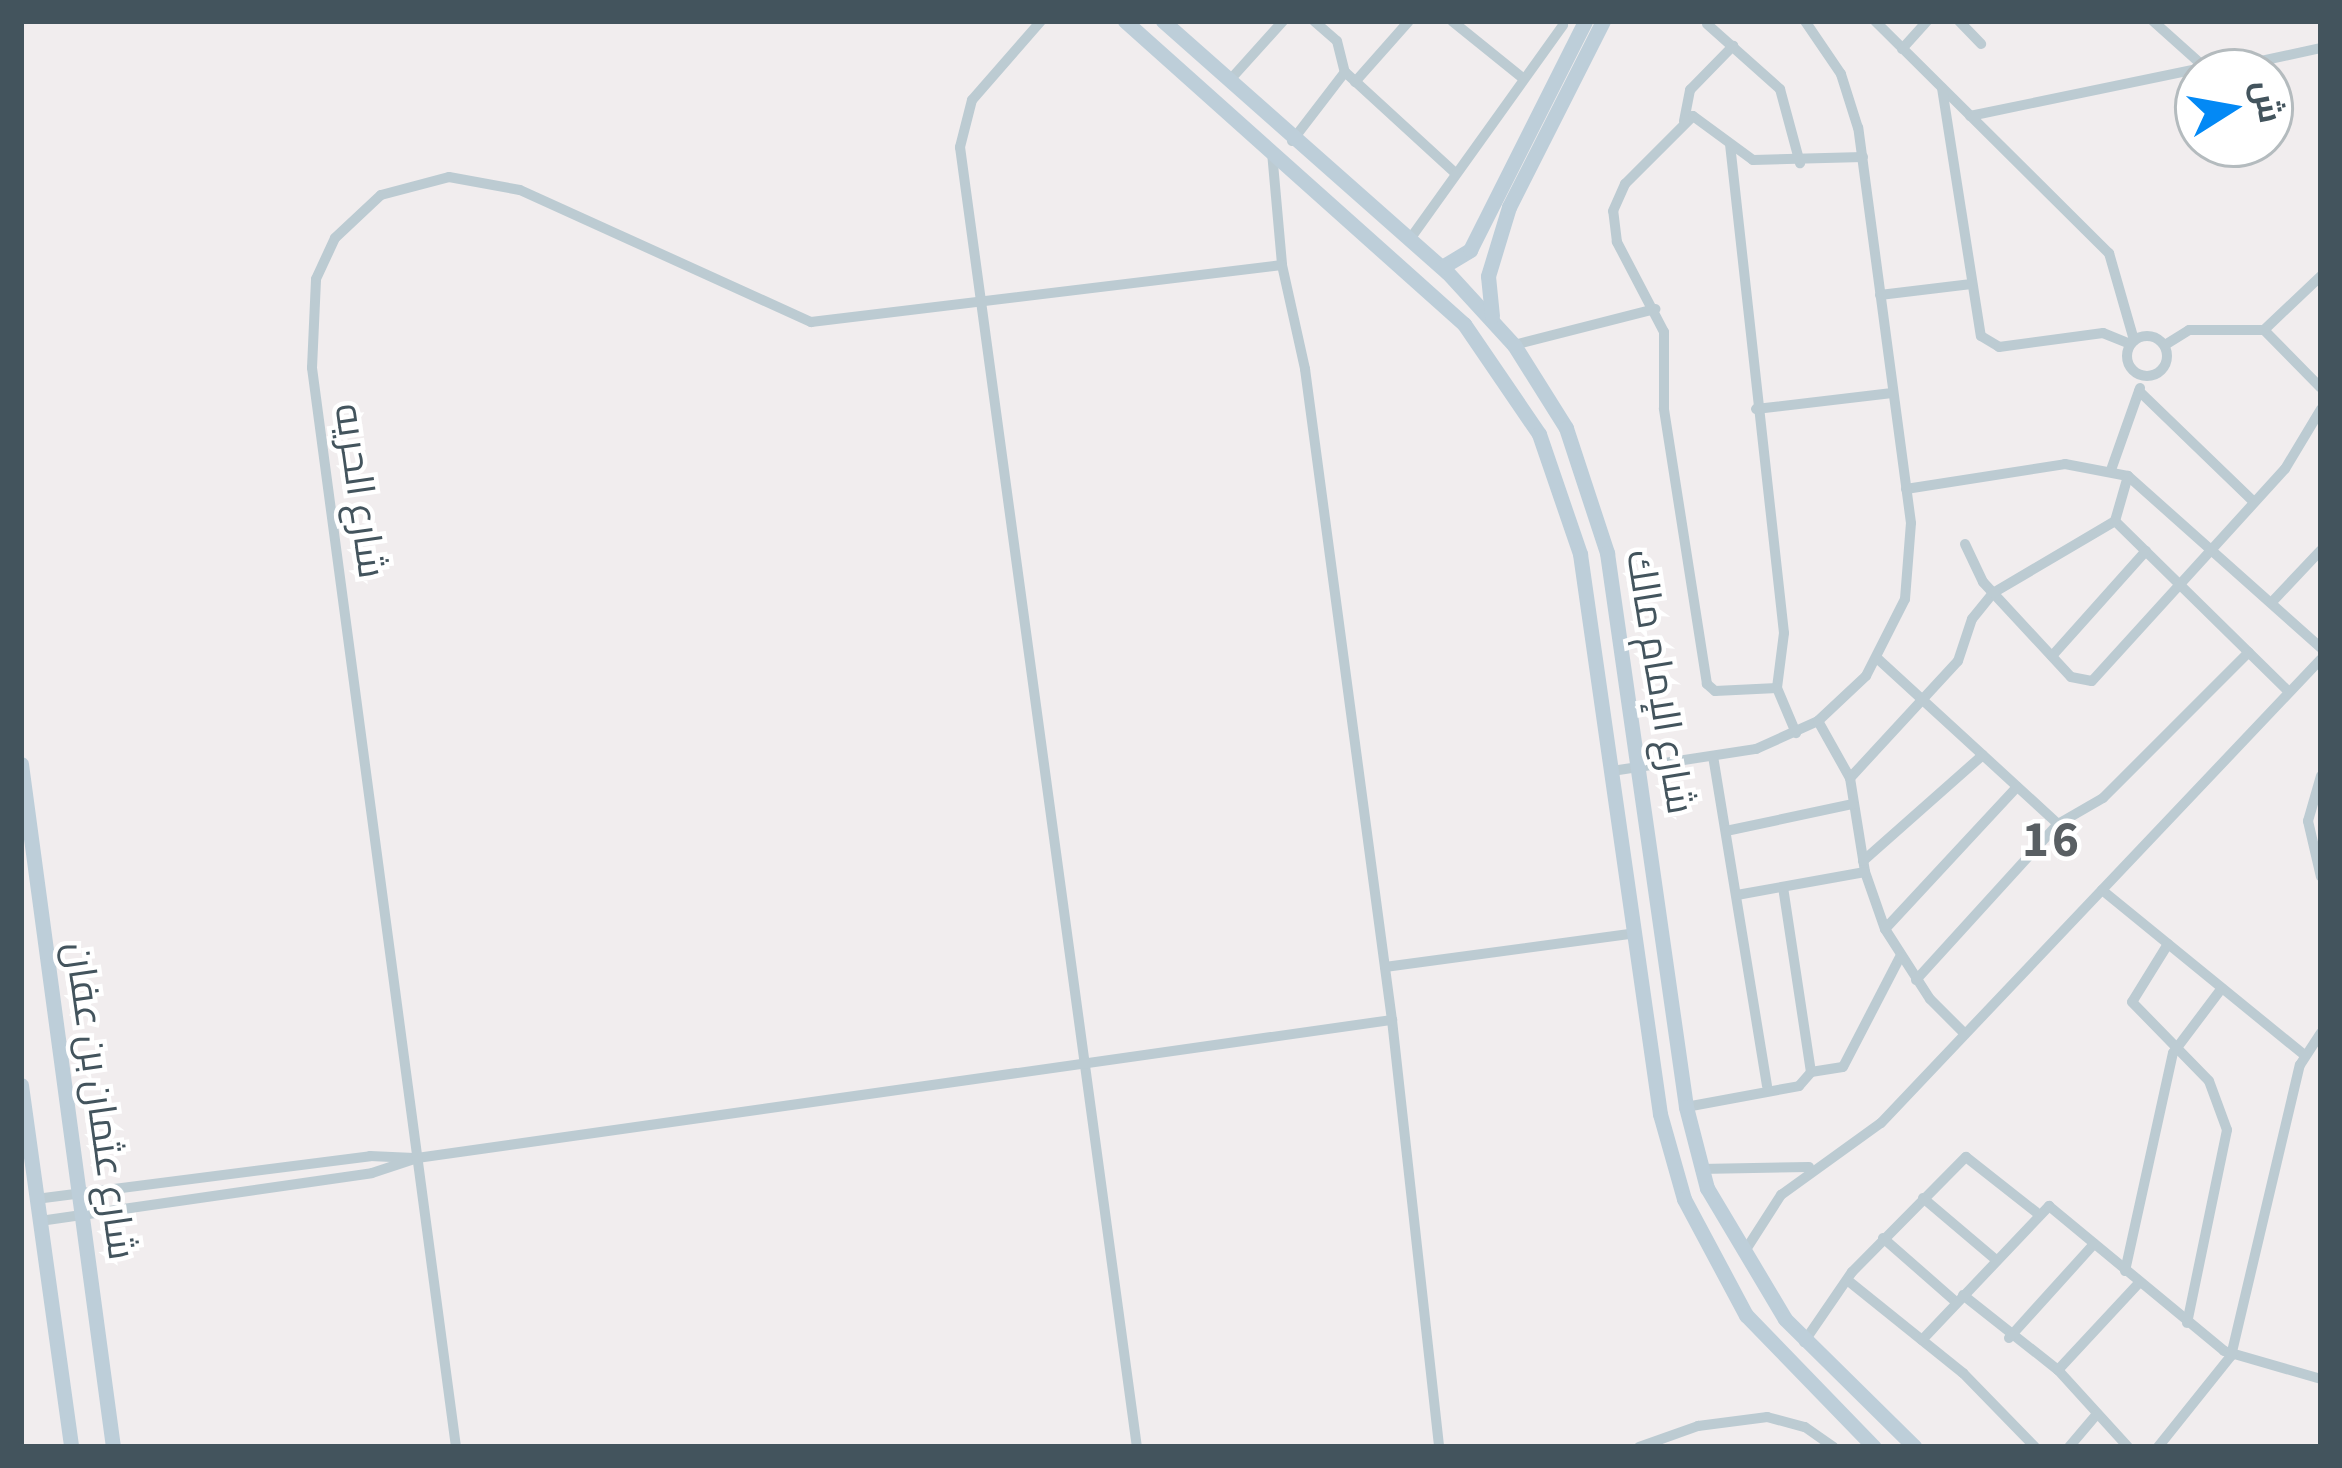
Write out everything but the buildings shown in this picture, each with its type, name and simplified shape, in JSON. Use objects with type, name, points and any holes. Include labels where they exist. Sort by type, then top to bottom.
[{"type":"street","points":[[1042,21],[988,77],[963,121],[980,304],[1137,1447]]},
{"type":"street","name":"شارع الإمام مالك","points":[[1125,21],[1464,324],[1532,419],[1573,523],[1660,1114],[1701,1240],[1776,1352],[1874,1447]]},
{"type":"street","name":"شارع الإمام مالك","points":[[1163,21],[1291,141],[1442,268],[1493,319],[1566,428],[1596,502],[1639,766],[1686,1107],[1700,1169],[1742,1258],[1804,1342],[1915,1447]]},
{"type":"street","points":[[1229,81],[1282,21]]},
{"type":"street","points":[[1314,21],[1337,41],[1345,72],[1454,172]]},
{"type":"street","points":[[1355,82],[1409,21]]},
{"type":"street","points":[[1451,21],[1524,80]]},
{"type":"street","points":[[1493,319],[1488,276],[1501,230],[1604,21]]},
{"type":"street","points":[[1875,21],[2110,254],[2132,342],[2129,366],[2143,376]]},
{"type":"street","points":[[1902,49],[1927,21]]},
{"type":"street","points":[[1958,21],[1982,44]]},
{"type":"street","points":[[2153,21],[2181,48]]},
{"type":"street","points":[[1612,771],[1713,755],[1796,733],[1818,721],[1879,658],[1910,576],[1906,489],[1863,157],[1841,74],[1806,22]]},
{"type":"street","points":[[1707,24],[1785,96],[1800,163]]},
{"type":"street","points":[[1409,239],[1454,172],[1570,26]]},
{"type":"street","points":[[1442,268],[1470,250],[1570,26]]},
{"type":"street","points":[[1733,46],[1690,90],[1684,121],[1625,184],[1613,212],[1617,242],[1655,309],[1666,344],[1664,408],[1707,684],[1715,691],[1777,688]]},
{"type":"street","points":[[1180,70],[1196,63],[1196,51]]},
{"type":"street","points":[[1291,141],[1345,72]]},
{"type":"street","points":[[1970,116],[2174,74]]},
{"type":"street","points":[[1942,88],[1978,330],[1994,346],[2103,333],[2132,342],[2151,336],[2165,346]]},
{"type":"street","points":[[1232,116],[1235,99],[1248,98]]},
{"type":"street","points":[[1684,121],[1704,118],[1753,160],[1800,163],[1863,157]]},
{"type":"street","points":[[1730,144],[1784,633],[1777,688],[1796,733]]},
{"type":"street","points":[[1272,152],[1282,265],[1305,369],[1392,1020],[1439,1447]]},
{"type":"street","name":"شارع الحريه","points":[[456,1447],[312,368],[316,279],[335,238],[381,195],[449,177],[485,180],[811,322],[1282,265]]},
{"type":"street","points":[[2165,346],[2189,330],[2264,329],[2321,276]]},
{"type":"street","points":[[1880,295],[1971,284]]},
{"type":"street","points":[[2310,286],[2321,297]]},
{"type":"street","points":[[1514,345],[1655,309]]},
{"type":"street","points":[[2264,329],[2321,388]]},
{"type":"street","points":[[2143,376],[2164,368],[2165,346]]},
{"type":"street","points":[[2111,470],[2143,376]]},
{"type":"street","points":[[2139,391],[2254,502]]},
{"type":"street","points":[[1756,410],[1892,393]]},
{"type":"street","points":[[1965,544],[1993,593],[2077,682],[2092,681],[2254,502],[2321,410]]},
{"type":"street","points":[[1906,489],[2066,464],[2128,476],[2321,648]]},
{"type":"street","points":[[1850,778],[1958,661],[1972,619],[1993,593],[2115,521],[2128,476]]},
{"type":"street","points":[[2115,521],[2290,692]]},
{"type":"street","points":[[2272,602],[2321,550]]},
{"type":"street","points":[[2052,656],[2146,551]]},
{"type":"street","points":[[1916,980],[2059,824],[2103,798],[2249,652]]},
{"type":"street","points":[[1879,658],[2059,824]]},
{"type":"street","points":[[1742,1258],[1780,1196],[1881,1123],[2321,659]]},
{"type":"street","points":[[1818,721],[1850,778],[1864,867],[1885,929],[1916,980],[1965,1034]]},
{"type":"street","points":[[1713,755],[1767,1086]]},
{"type":"street","points":[[1736,896],[1864,867],[1983,755]]},
{"type":"street","name":"شارع عثمان بن عفان","points":[[21,764],[113,1447]]},
{"type":"street","points":[[2321,777],[2308,821],[2321,877]]},
{"type":"street","points":[[1885,929],[2017,787]]},
{"type":"street","points":[[1726,831],[1853,804]]},
{"type":"street","points":[[1783,887],[1811,1072]]},
{"type":"street","points":[[2102,890],[2304,1055]]},
{"type":"street","points":[[1385,967],[1635,933]]},
{"type":"street","points":[[2168,944],[2131,999],[2216,1092],[2228,1130],[2187,1323]]},
{"type":"street","points":[[1686,1107],[1767,1086],[1799,1086],[1811,1072],[1843,1066],[1900,957]]},
{"type":"street","points":[[2125,1271],[2175,1047],[2222,988]]},
{"type":"street","points":[[36,1199],[370,1156],[417,1158],[1392,1020]]},
{"type":"street","points":[[2158,1447],[2231,1356],[2304,1055],[2321,1033]]},
{"type":"street","name":"شارع عثمان بن عفان","points":[[21,1085],[71,1447]]},
{"type":"street","points":[[1804,1342],[1882,1238],[1972,1156],[2036,1212]]},
{"type":"street","points":[[40,1221],[388,1170],[417,1158]]},
{"type":"street","points":[[1700,1169],[1748,1174],[1818,1165]]},
{"type":"street","points":[[1924,1198],[1995,1259]]},
{"type":"street","points":[[1922,1340],[2036,1212],[2055,1208],[2138,1284],[2231,1356],[2321,1378]]},
{"type":"street","points":[[1882,1238],[2008,1338],[2058,1370],[2128,1447]]},
{"type":"street","points":[[2008,1338],[2094,1244]]},
{"type":"street","points":[[1851,1282],[1922,1340],[2035,1447]]},
{"type":"street","points":[[2058,1370],[2138,1284]]},
{"type":"street","points":[[2069,1447],[2096,1415]]},
{"type":"street","points":[[1639,1447],[1698,1426],[1767,1418],[1805,1427],[1834,1447]]},
{"type":"district","name":"16","points":[[2052,840]]}]
